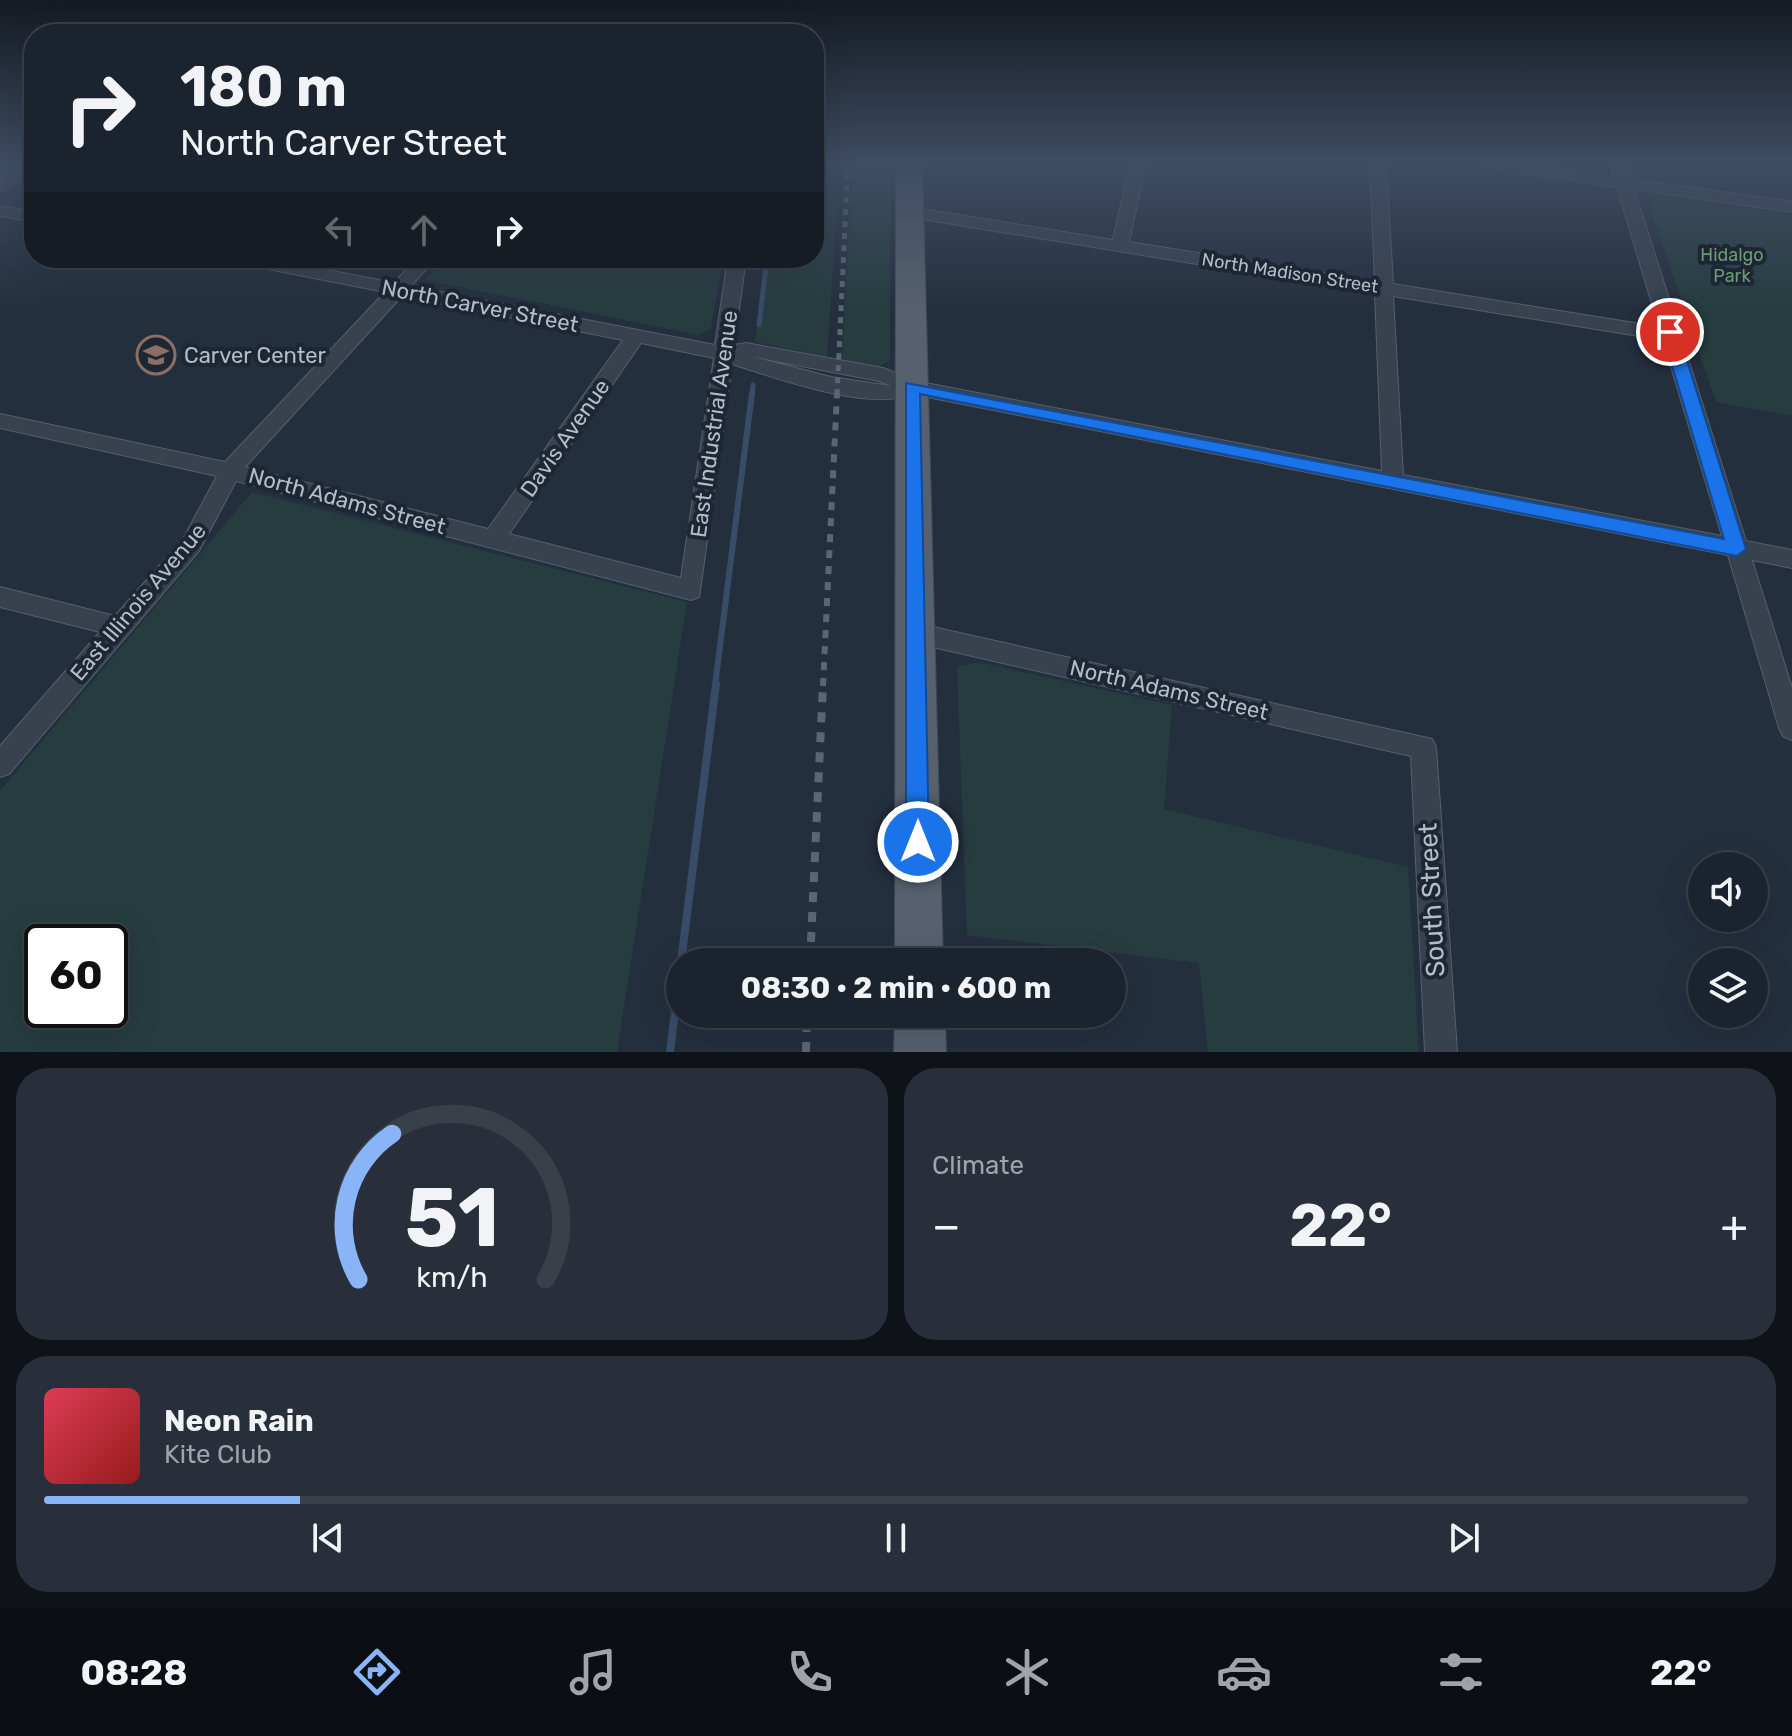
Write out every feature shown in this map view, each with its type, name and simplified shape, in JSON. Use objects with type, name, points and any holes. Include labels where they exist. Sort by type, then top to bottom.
[{"type":"main road","points":[[910,212],[919,948]]},
{"type":"main road","points":[[920,1028],[920,1052]]},
{"type":"street","name":"North Madison Street","points":[[911,212],[1671,335]]},
{"type":"street","points":[[1120,246],[1127,212]]},
{"type":"street","points":[[1380,212],[1393,480]]},
{"type":"street","points":[[1633,212],[1792,728]]},
{"type":"street","name":"North Carver Street","points":[[288,268],[722,353],[744,363],[849,385],[894,393],[911,387],[1792,559]]},
{"type":"street","name":"East Illinois Avenue","points":[[0,765],[191,545],[220,496],[229,471],[418,268]]},
{"type":"street","name":"East Industrial Avenue","points":[[691,590],[735,268]]},
{"type":"street","name":"Davis Avenue","points":[[493,539],[636,336]]},
{"type":"street","name":"North Adams Street","points":[[0,421],[229,471],[691,590]]},
{"type":"street","points":[[0,597],[119,627]]},
{"type":"street","name":"North Adams Street","points":[[915,633],[1423,747]]},
{"type":"street","name":"South Street","points":[[1423,747],[1441,1052]]},
{"type":"green space","points":[[824,212],[837,212],[827,357],[755,342],[765,268],[824,268]]},
{"type":"green space","points":[[850,212],[891,212],[890,361],[878,366],[842,360]]},
{"type":"green space","name":"Hidalgo Park","points":[[1651,212],[1792,214],[1792,416],[1716,402]]},
{"type":"green space","points":[[437,268],[721,268],[711,328],[698,335],[426,280]]},
{"type":"green space","points":[[252,492],[687,602],[617,1052],[0,1052],[0,791]]},
{"type":"green space","points":[[978,662],[1172,705],[1164,809],[1408,867],[1419,1052],[1208,1052],[1199,963],[1126,954],[1126,948],[1075,948],[967,935],[957,667]]},
{"type":"waterway","points":[[759,325],[766,268]]},
{"type":"waterway","points":[[752,395],[753,385]]},
{"type":"waterway","points":[[715,686],[752,393]]},
{"type":"waterway","points":[[683,948],[716,684]]},
{"type":"waterway","points":[[670,1052],[673,1028]]},
{"type":"railway","points":[[837,395],[846,212]]},
{"type":"railway","points":[[823,686],[837,393]]},
{"type":"railway","points":[[811,948],[823,684]]},
{"type":"railway","points":[[806,1052],[807,1028]]},
{"type":"place","name":"Carver Center","points":[[156,355]]},
{"type":"route","points":[[918,842],[911,387],[1737,549],[1670,332]]}]
